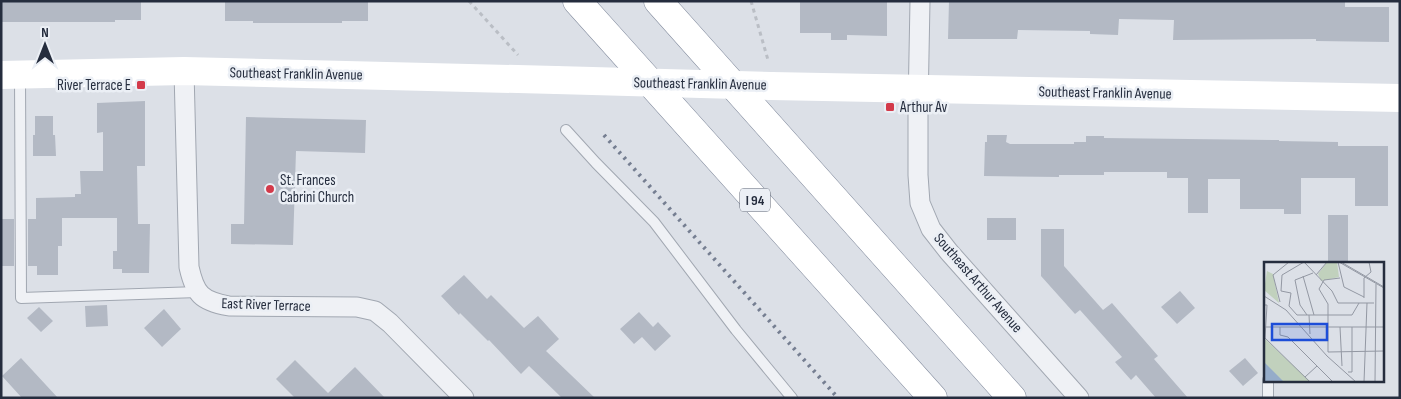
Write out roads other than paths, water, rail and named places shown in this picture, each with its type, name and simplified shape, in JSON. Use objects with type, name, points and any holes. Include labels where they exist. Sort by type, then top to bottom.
[{"type":"main road","name":"I 94","points":[[577,1],[934,398]]},
{"type":"main road","points":[[658,1],[1012,398]]},
{"type":"main road","name":"Southeast Franklin Avenue","points":[[11,75],[184,72],[556,80],[770,73],[918,90],[1400,98]]},
{"type":"street","name":"Southeast Arthur Avenue","points":[[920,1],[918,90],[918,175],[920,203],[931,229],[949,252],[1079,398]]},
{"type":"street","points":[[184,72],[189,267],[192,280],[198,292]]},
{"type":"street","name":"East River Terrace","points":[[198,292],[210,303],[228,306],[358,307],[375,311],[390,323],[464,398]]},
{"type":"lane","points":[[11,75],[21,298],[198,292]]},
{"type":"lane","points":[[566,130],[654,222],[736,330],[792,398]]},
{"type":"lane","points":[[1268,382],[1268,398]]},
{"type":"railway","points":[[604,135],[838,398]]},
{"type":"place","name":"River Terrace E","points":[[141,85]]},
{"type":"place","name":"Arthur Av","points":[[890,107]]},
{"type":"place","name":"St. Frances Cabrini Church","points":[[270,189]]}]
